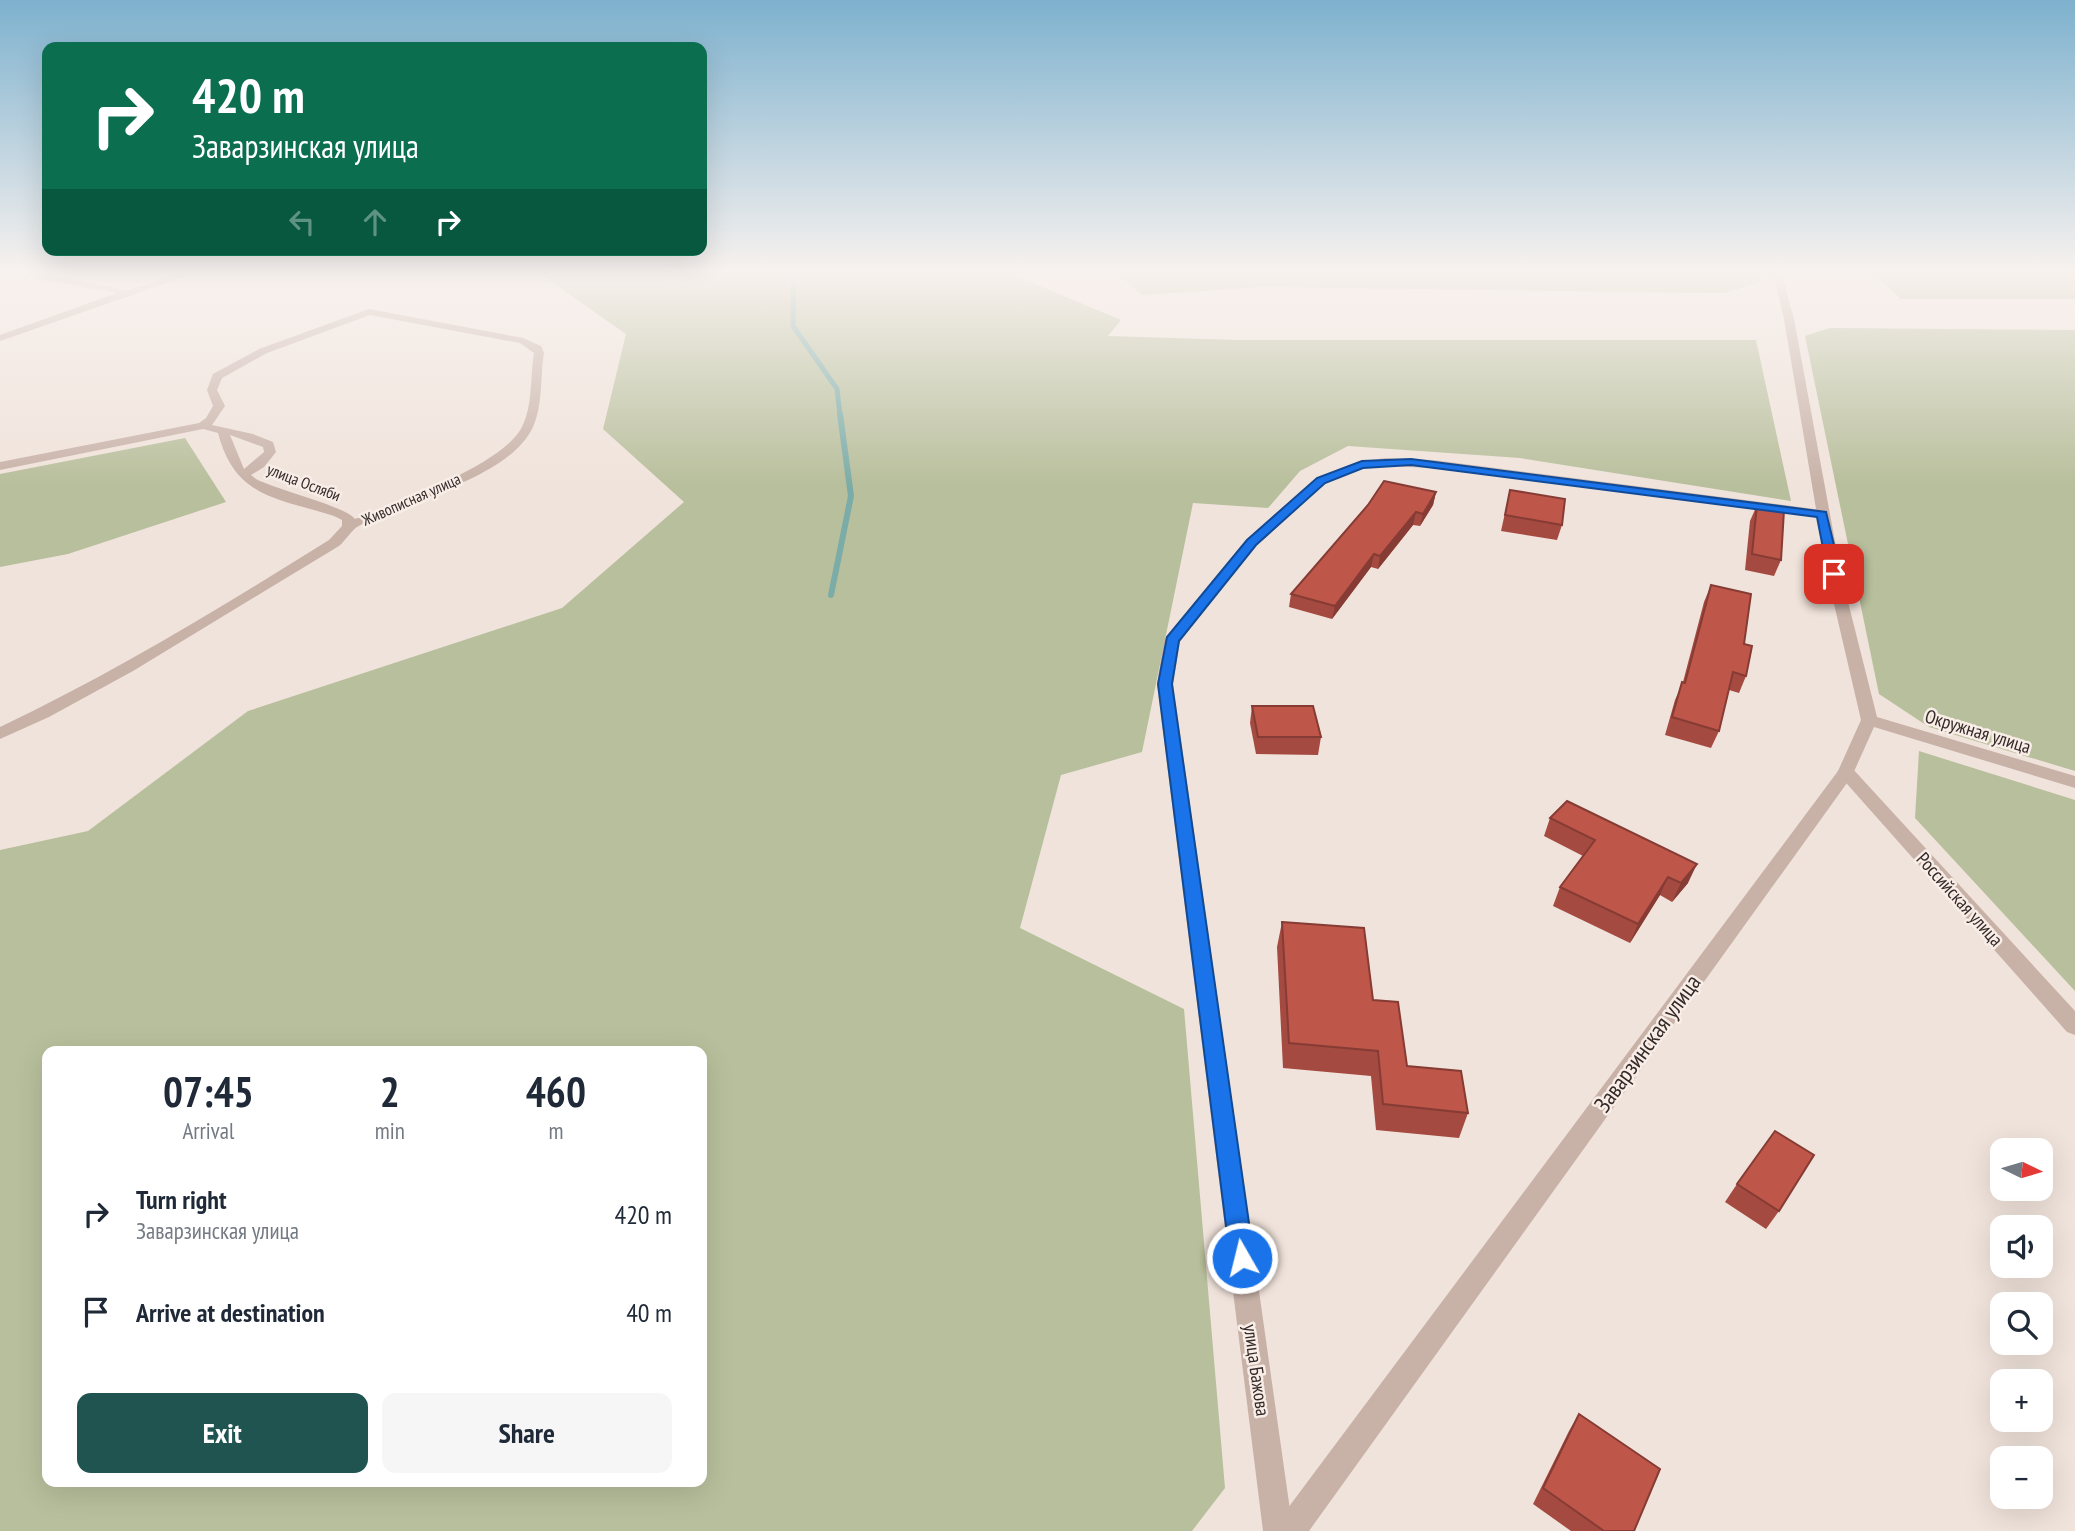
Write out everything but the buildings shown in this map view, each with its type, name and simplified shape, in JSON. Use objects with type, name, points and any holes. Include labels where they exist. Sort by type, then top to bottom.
[{"type":"street","name":"Живописная улица","points":[[203,426],[211,420],[219,406],[212,385],[225,369],[286,342]]},
{"type":"street","name":"Живописная улица","points":[[0,734],[125,669],[238,603],[334,543],[345,534],[349,526],[456,480],[517,442],[531,420],[539,353],[533,344],[528,342]]},
{"type":"street","points":[[1793,342],[1822,514],[1869,720]]},
{"type":"street","points":[[0,466],[203,426]]},
{"type":"street","name":"улица Осляби","points":[[203,426],[262,441],[271,448],[260,464],[243,475],[274,492],[339,513],[348,518],[349,526]]},
{"type":"street","points":[[223,431],[234,463],[243,475]]},
{"type":"street","name":"улица Бажова","points":[[1278,1531],[1165,684],[1172,640],[1251,543],[1321,480],[1362,465],[1385,462],[1433,464],[1822,514]]},
{"type":"street","name":"Заварзинская улица","points":[[1290,1531],[1846,772],[1869,720]]},
{"type":"street","name":"Окружная улица","points":[[1869,720],[2075,782]]},
{"type":"street","name":"Российская улица","points":[[1846,772],[2075,1026]]},
{"type":"green space","points":[[624,342],[1757,342],[1791,501],[1520,458],[1348,446],[1300,471],[1268,508],[1193,503],[1142,752],[1061,775],[1020,928],[1184,1009],[1225,1488],[1192,1531],[0,1531],[0,850],[88,831],[248,711],[562,608],[684,502],[603,429]]},
{"type":"green space","points":[[1806,342],[2075,342],[2075,771],[1929,727],[1879,694]]},
{"type":"green space","points":[[185,438],[226,502],[68,554],[0,567],[0,474]]},
{"type":"green space","points":[[1919,751],[2075,800],[2075,991],[1915,818]]},
{"type":"waterway","points":[[804,342],[837,389],[840,415]]},
{"type":"waterway","points":[[831,595],[851,496],[840,414]]},
{"type":"route","points":[[1242,1258],[1165,684],[1172,640],[1251,543],[1321,480],[1362,465],[1411,462],[1822,514],[1834,574]]}]
